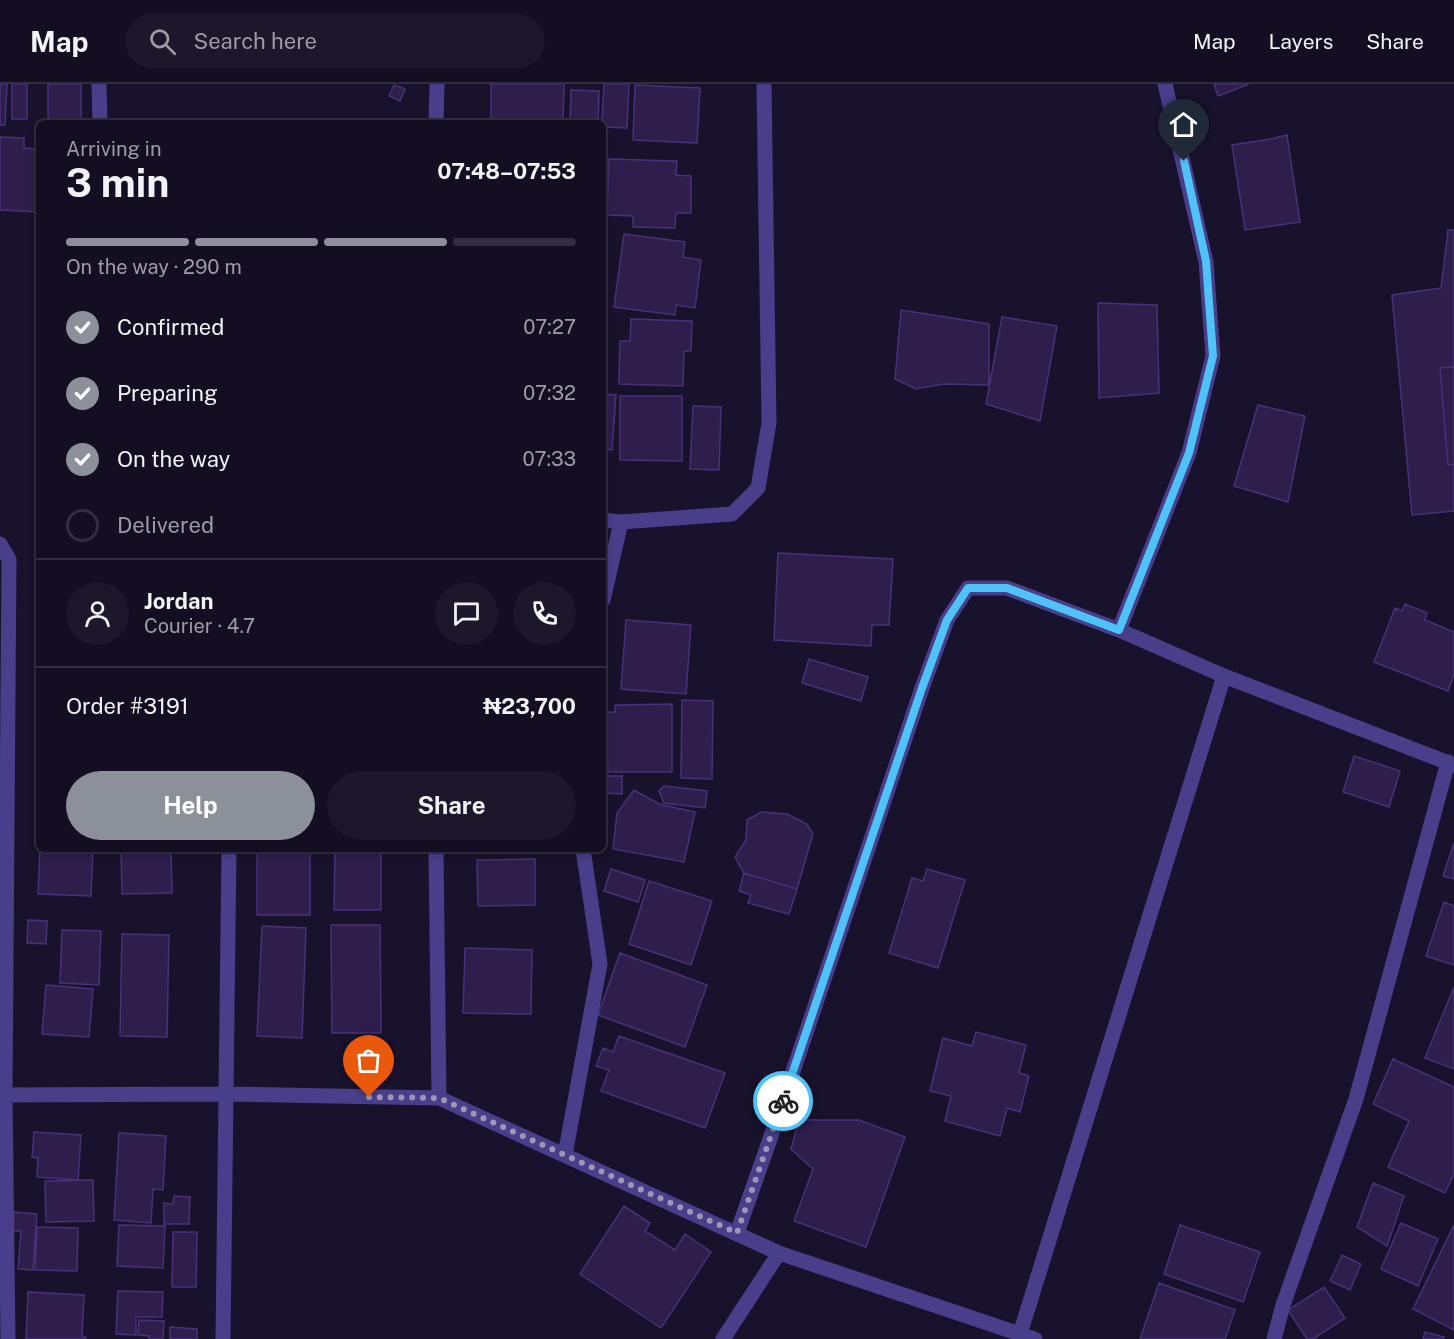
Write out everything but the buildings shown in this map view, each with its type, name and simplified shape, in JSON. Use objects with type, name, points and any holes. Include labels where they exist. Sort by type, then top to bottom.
[{"type":"street","points":[[99,84],[100,120]]},
{"type":"street","points":[[436,120],[437,84]]},
{"type":"street","points":[[606,520],[621,522],[732,514],[758,488],[769,423],[764,84]]},
{"type":"street","points":[[1119,630],[1189,453],[1213,356],[1206,261],[1165,84]]},
{"type":"street","points":[[606,587],[621,522]]},
{"type":"street","points":[[0,544],[9,559],[3,1095],[8,1339]]},
{"type":"street","points":[[737,1233],[918,699],[947,620],[968,588],[1007,588],[1119,630],[1224,676],[1451,764],[1356,1099],[1283,1305],[1274,1339]]},
{"type":"street","points":[[3,1095],[227,1094],[439,1098],[779,1253],[1028,1337],[1224,676]]},
{"type":"street","points":[[223,1339],[229,852]]},
{"type":"street","points":[[436,852],[439,1098]]},
{"type":"street","points":[[565,1155],[600,964],[583,852]]},
{"type":"street","points":[[723,1339],[779,1253]]},
{"type":"way so far","points":[[369,1097],[439,1098],[737,1233],[783,1101]]},
{"type":"route","points":[[783,1101],[940,637],[947,620],[968,588],[1007,588],[1119,630],[1189,453],[1213,356],[1206,261],[1184,161]]}]
